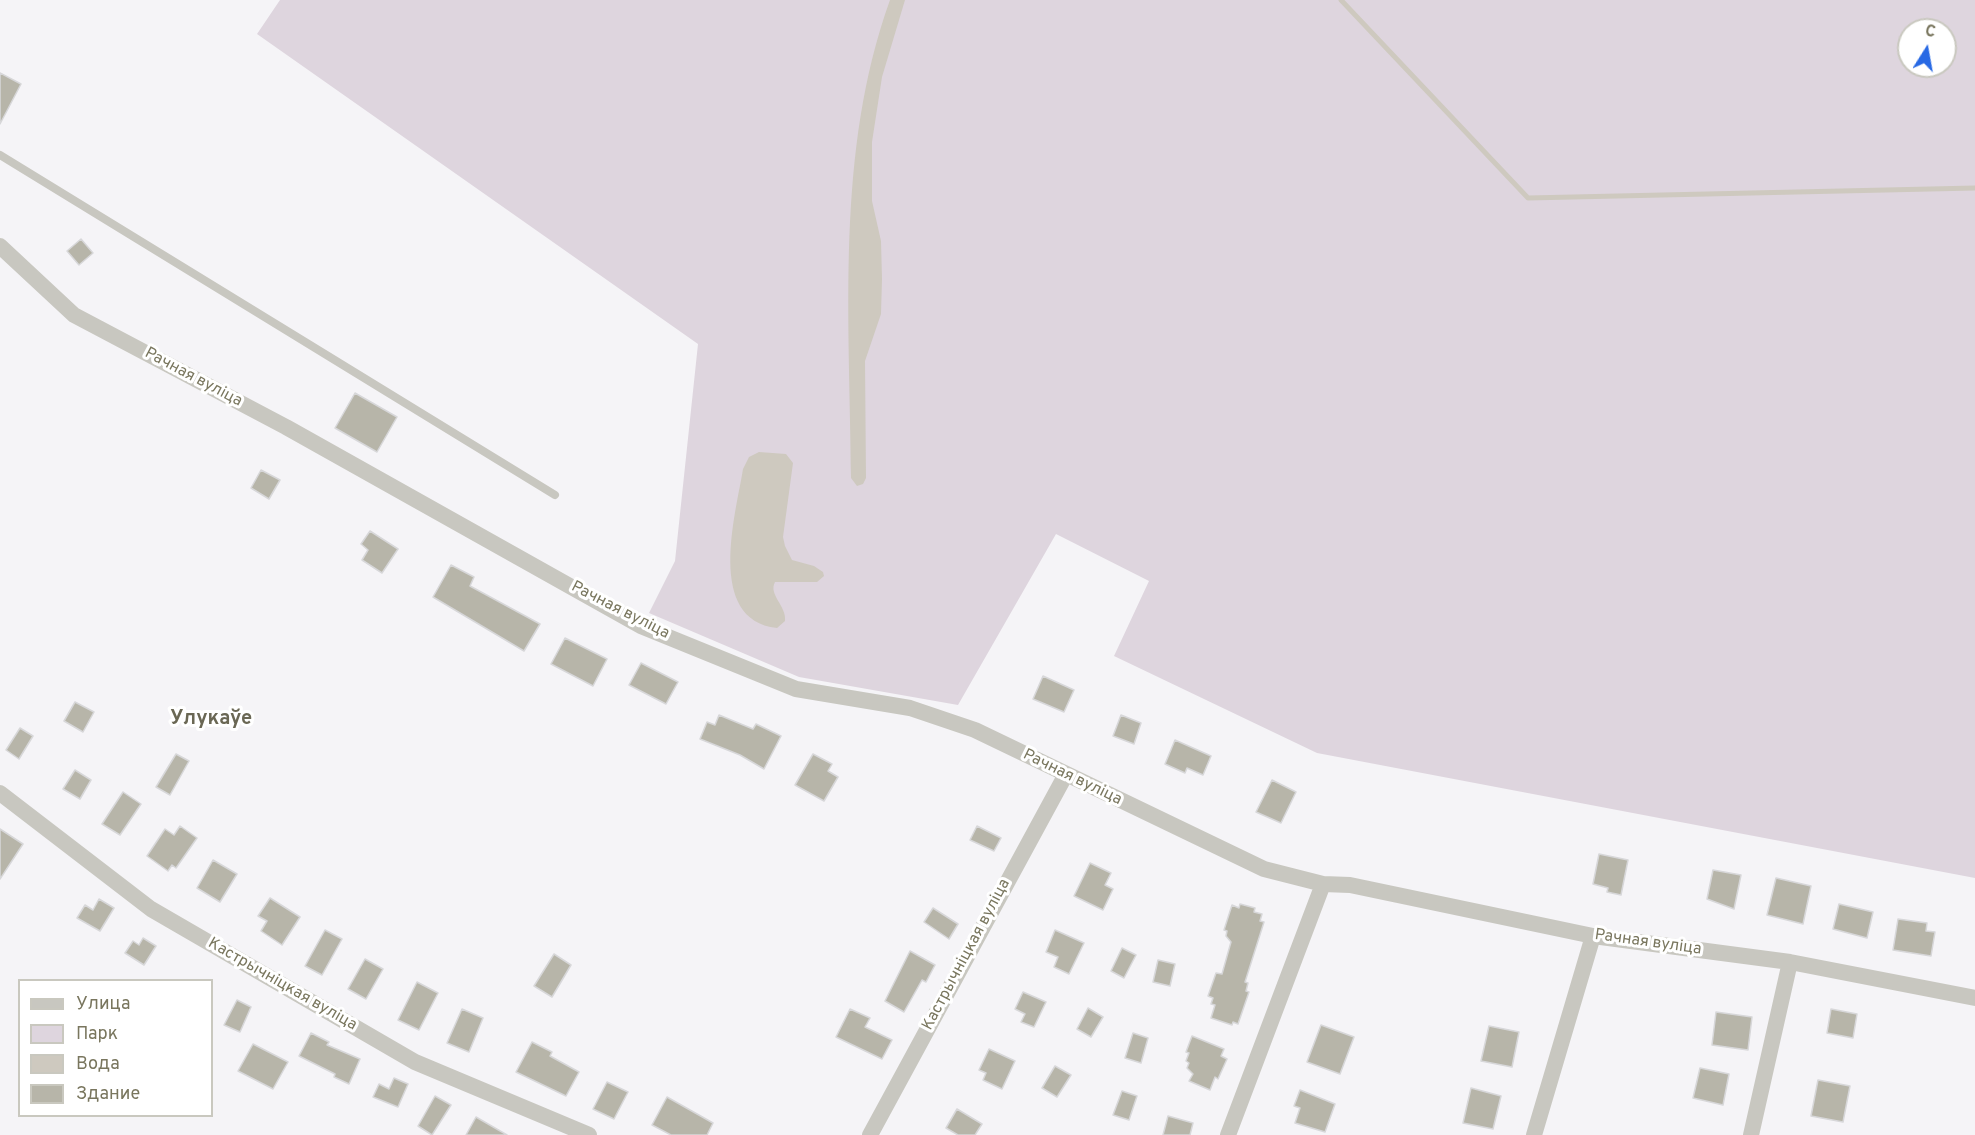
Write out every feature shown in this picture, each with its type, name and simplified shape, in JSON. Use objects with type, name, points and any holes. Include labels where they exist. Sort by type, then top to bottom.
[{"type":"street","name":"Рачная вуліца","points":[[0,246],[74,315],[297,433],[640,626],[796,689],[910,708],[964,727],[1264,869],[1323,884],[1350,885],[1593,936],[1790,962],[1975,998]]},
{"type":"street","name":"Кастрычніцкая вуліца","points":[[870,1135],[1065,776]]},
{"type":"street","name":"Кастрычніцкая вуліца","points":[[0,793],[152,909],[182,927],[415,1062],[590,1135]]},
{"type":"street","points":[[1228,1135],[1323,884]]},
{"type":"street","points":[[1534,1135],[1593,936]]},
{"type":"street","points":[[1751,1135],[1790,962]]},
{"type":"lane","points":[[0,154],[555,495]]},
{"type":"green space","points":[[280,0],[1975,0],[1975,878],[1317,753],[1114,656],[1149,581],[1056,534],[958,705],[799,677],[649,613],[675,561],[698,344],[257,34]]},
{"type":"water","points":[[890,0],[905,0],[882,77],[872,142],[872,201],[881,241],[881,314],[865,361],[866,478],[863,484],[857,486],[851,478],[848,297],[853,176],[872,58]]},
{"type":"water","points":[[759,452],[786,454],[793,463],[783,537],[785,546],[792,560],[814,566],[823,572],[824,576],[817,582],[775,582],[774,591],[785,616],[785,621],[777,628],[755,621],[740,606],[733,586],[730,562],[735,511],[743,469],[749,457]]},
{"type":"building","points":[[0,73],[21,84],[0,124]]},
{"type":"building","points":[[81,239],[93,253],[79,265],[67,251]]},
{"type":"building","points":[[355,393],[397,417],[377,452],[335,428]]},
{"type":"building","points":[[261,470],[280,480],[269,499],[251,488]]},
{"type":"building","points":[[370,531],[398,549],[382,573],[362,560],[368,550],[361,544]]},
{"type":"building","points":[[451,565],[474,577],[470,586],[540,624],[524,651],[433,597]]},
{"type":"building","points":[[565,638],[607,659],[593,686],[551,664]]},
{"type":"building","points":[[641,663],[678,682],[666,704],[629,685]]},
{"type":"building","points":[[1043,676],[1074,690],[1064,712],[1033,699]]},
{"type":"building","points":[[75,702],[94,712],[83,732],[64,721]]},
{"type":"building","points":[[719,715],[753,729],[756,724],[781,736],[764,769],[740,755],[700,739],[707,722],[715,725]]},
{"type":"building","points":[[1121,715],[1141,723],[1134,744],[1113,736]]},
{"type":"building","points":[[20,728],[33,736],[19,759],[6,750]]},
{"type":"building","points":[[1175,740],[1211,756],[1203,775],[1187,768],[1185,773],[1165,764]]},
{"type":"building","points":[[176,754],[189,761],[170,795],[156,787]]},
{"type":"building","points":[[813,754],[832,764],[828,771],[838,777],[824,801],[795,785]]},
{"type":"building","points":[[75,770],[91,780],[80,799],[63,789]]},
{"type":"building","points":[[1272,780],[1296,792],[1281,823],[1256,812]]},
{"type":"building","points":[[123,792],[141,804],[120,835],[102,824]]},
{"type":"building","points":[[180,826],[197,838],[176,868],[172,865],[168,871],[147,856],[165,829],[174,835]]},
{"type":"building","points":[[977,826],[1001,838],[994,851],[970,840]]},
{"type":"building","points":[[0,829],[23,844],[0,879]]},
{"type":"building","points":[[1599,854],[1628,860],[1621,895],[1607,892],[1608,888],[1593,884]]},
{"type":"building","points":[[213,860],[237,874],[220,902],[197,888]]},
{"type":"building","points":[[1090,863],[1111,873],[1105,885],[1113,889],[1103,910],[1074,896]]},
{"type":"building","points":[[1713,870],[1741,875],[1734,909],[1707,899]]},
{"type":"building","points":[[1776,878],[1811,886],[1803,924],[1767,915]]},
{"type":"building","points":[[270,898],[300,917],[282,945],[261,931],[267,921],[258,916]]},
{"type":"building","points":[[99,899],[114,908],[100,931],[77,918],[85,905],[93,910]]},
{"type":"building","points":[[1240,904],[1255,908],[1254,912],[1262,914],[1260,921],[1264,922],[1245,982],[1248,983],[1246,991],[1249,992],[1238,1024],[1233,1022],[1232,1025],[1211,1018],[1215,1005],[1211,1004],[1213,998],[1208,996],[1216,973],[1222,974],[1231,942],[1226,936],[1227,931],[1224,930],[1232,905],[1239,908]]},
{"type":"building","points":[[1839,904],[1873,912],[1867,938],[1833,929]]},
{"type":"building","points":[[933,908],[958,924],[949,939],[924,922]]},
{"type":"building","points":[[1898,919],[1927,923],[1926,931],[1935,932],[1931,956],[1893,950]]},
{"type":"building","points":[[325,930],[342,939],[322,975],[305,966]]},
{"type":"building","points":[[1055,930],[1084,943],[1069,974],[1054,967],[1058,957],[1046,952]]},
{"type":"building","points":[[143,938],[156,946],[144,965],[125,953],[133,941],[139,945]]},
{"type":"building","points":[[1122,948],[1136,955],[1124,978],[1111,971]]},
{"type":"building","points":[[910,951],[935,965],[926,982],[922,980],[904,1012],[885,1001]]},
{"type":"building","points":[[554,954],[571,965],[552,997],[534,986]]},
{"type":"building","points":[[365,959],[383,969],[366,999],[348,989]]},
{"type":"building","points":[[1158,960],[1175,964],[1170,986],[1153,982]]},
{"type":"building","points":[[417,982],[438,993],[419,1030],[398,1020]]},
{"type":"building","points":[[1023,992],[1046,1002],[1034,1027],[1021,1022],[1025,1014],[1015,1009]]},
{"type":"building","points":[[237,1000],[251,1007],[240,1032],[224,1025]]},
{"type":"building","points":[[1088,1008],[1103,1017],[1091,1037],[1077,1029]]},
{"type":"building","points":[[462,1009],[483,1018],[469,1052],[447,1043]]},
{"type":"building","points":[[850,1009],[870,1018],[865,1027],[892,1040],[882,1059],[836,1037]]},
{"type":"building","points":[[1831,1009],[1857,1014],[1853,1038],[1827,1033]]},
{"type":"building","points":[[1716,1012],[1752,1017],[1748,1050],[1712,1045]]},
{"type":"building","points":[[1321,1025],[1354,1037],[1340,1074],[1307,1062]]},
{"type":"building","points":[[1489,1026],[1519,1032],[1512,1067],[1481,1061]]},
{"type":"building","points":[[311,1033],[329,1042],[327,1045],[360,1059],[349,1084],[334,1077],[335,1074],[299,1056]]},
{"type":"building","points":[[1133,1033],[1148,1038],[1141,1063],[1125,1058]]},
{"type":"building","points":[[1192,1036],[1224,1049],[1221,1056],[1227,1059],[1218,1079],[1215,1077],[1210,1090],[1189,1081],[1193,1074],[1187,1068],[1189,1063],[1186,1061],[1189,1053],[1186,1052]]},
{"type":"building","points":[[532,1042],[552,1052],[550,1056],[579,1072],[566,1096],[516,1072]]},
{"type":"building","points":[[253,1044],[288,1062],[273,1089],[238,1071]]},
{"type":"building","points":[[989,1049],[1015,1061],[1002,1089],[983,1080],[986,1073],[979,1070]]},
{"type":"building","points":[[1055,1066],[1071,1075],[1057,1097],[1042,1088]]},
{"type":"building","points":[[1700,1068],[1729,1074],[1723,1105],[1693,1098]]},
{"type":"building","points":[[394,1078],[408,1084],[398,1107],[373,1097],[379,1084],[389,1089]]},
{"type":"building","points":[[1818,1080],[1850,1086],[1843,1122],[1811,1116]]},
{"type":"building","points":[[607,1082],[628,1092],[614,1119],[593,1109]]},
{"type":"building","points":[[1471,1088],[1501,1096],[1493,1129],[1463,1123]]},
{"type":"building","points":[[1300,1090],[1335,1104],[1325,1132],[1295,1123],[1300,1108],[1294,1106]]},
{"type":"building","points":[[1122,1091],[1137,1096],[1129,1120],[1113,1115]]},
{"type":"building","points":[[435,1096],[451,1105],[432,1135],[418,1126]]},
{"type":"building","points":[[667,1097],[713,1123],[707,1135],[671,1135],[652,1125]]},
{"type":"building","points":[[957,1109],[982,1124],[975,1135],[958,1135],[946,1128]]},
{"type":"building","points":[[1168,1116],[1193,1123],[1190,1135],[1163,1135]]},
{"type":"building","points":[[476,1117],[507,1135],[466,1135]]},
{"type":"waterway","points":[[1341,0],[1528,198],[1975,188]]},
{"type":"district","name":"Улукаўе","points":[[211,720]]}]
